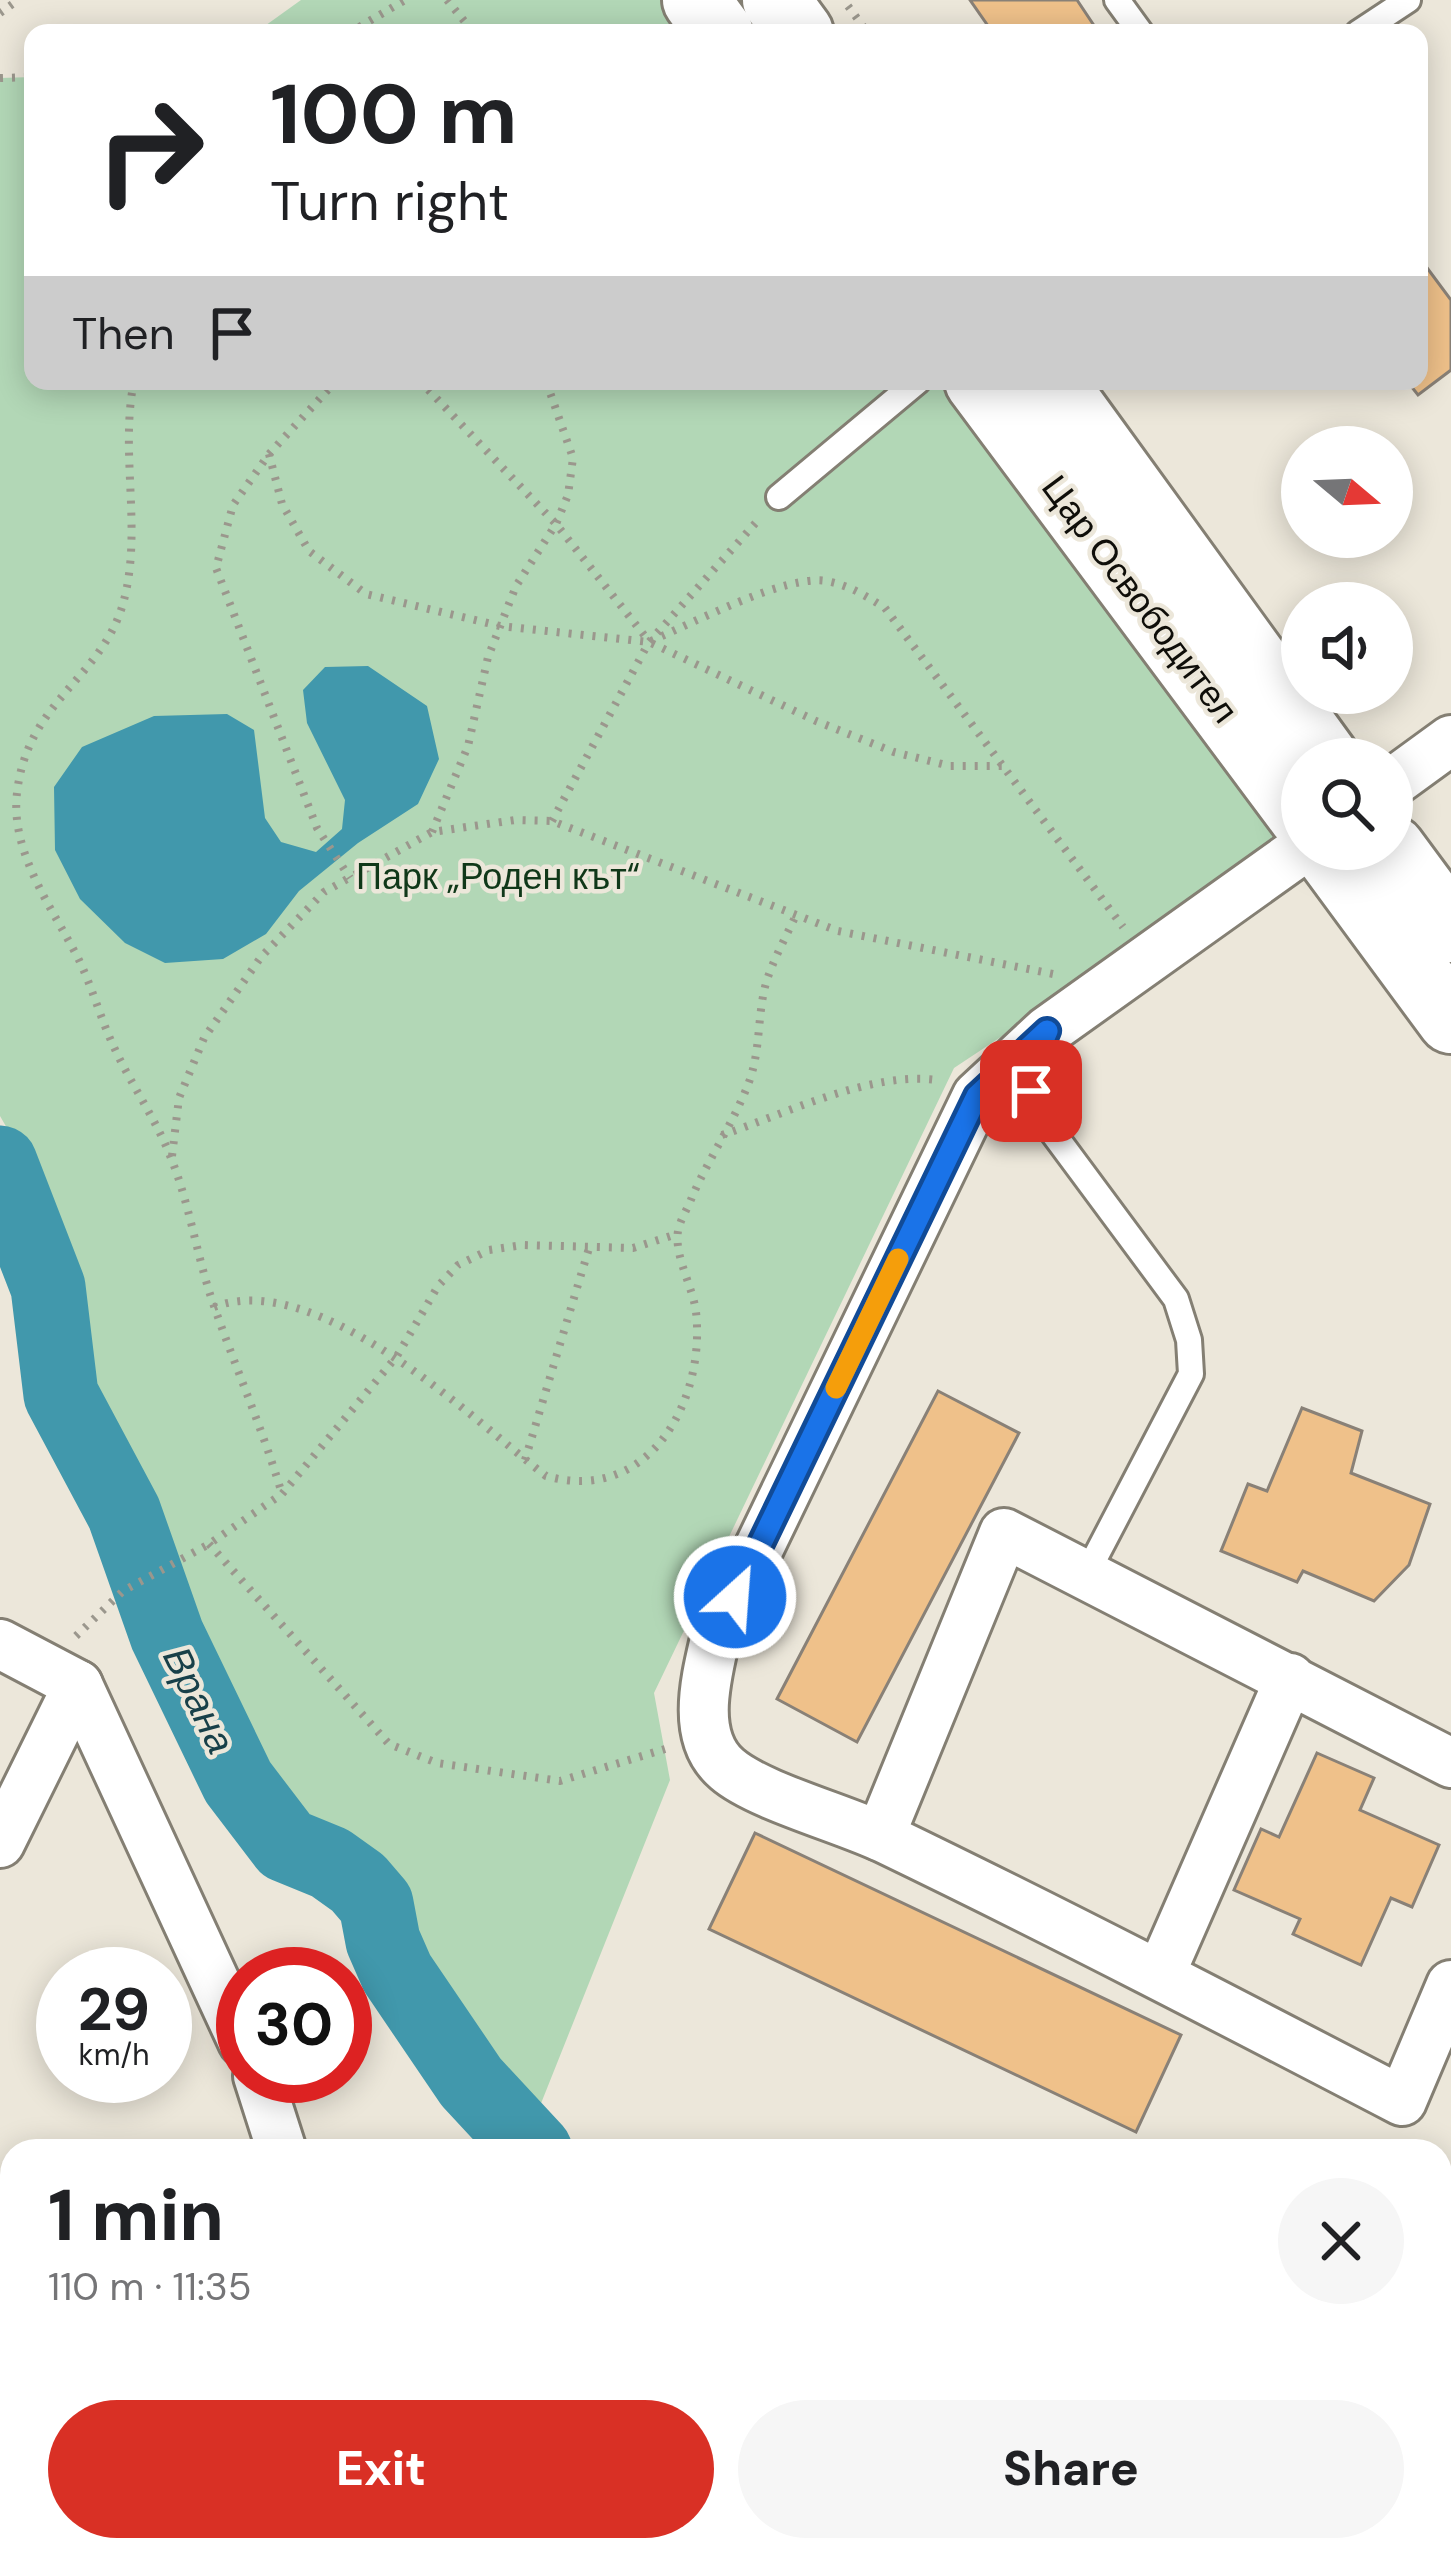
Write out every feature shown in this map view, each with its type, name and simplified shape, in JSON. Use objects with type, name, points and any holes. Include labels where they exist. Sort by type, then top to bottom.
[{"type":"street","name":"Цар Освободител","points":[[985,390],[1281,788]]},
{"type":"street","name":"Цар Освободител","points":[[1059,390],[1311,738]]},
{"type":"street","points":[[1413,768],[1451,740]]},
{"type":"street","points":[[1281,864],[1047,1031],[977,1096],[715,1639],[704,1688],[706,1737],[725,1768],[880,1836],[1402,2101],[1451,1985]]},
{"type":"street","points":[[1340,870],[1451,1020]]},
{"type":"street","points":[[1407,870],[1451,929]]},
{"type":"street","points":[[880,1836],[1004,1533],[1451,1762]]},
{"type":"street","points":[[0,1644],[78,1685],[216,1984]]},
{"type":"street","points":[[1160,1975],[1290,1678]]},
{"type":"street","points":[[0,1843],[78,1685]]},
{"type":"street","points":[[267,2103],[278,2139]]},
{"type":"lane","points":[[1372,24],[1408,0]]},
{"type":"lane","points":[[778,497],[906,390]]},
{"type":"lane","points":[[1047,1031],[1033,1064],[1031,1091],[1047,1124],[1176,1299],[1189,1340],[1191,1374],[1086,1575]]},
{"type":"path","points":[[0,13],[18,0]]},
{"type":"path","points":[[364,24],[404,0]]},
{"type":"path","points":[[447,0],[467,24]]},
{"type":"path","points":[[132,390],[128,411],[128,585],[106,641],[45,713],[27,749],[17,794],[17,835],[113,1045],[171,1158],[214,1307],[264,1433],[282,1494]]},
{"type":"path","points":[[328,390],[269,454],[233,505],[216,568],[324,839],[350,878]]},
{"type":"path","points":[[429,390],[556,524],[649,642]]},
{"type":"path","points":[[432,832],[468,746],[488,657],[516,586],[556,524],[568,495],[573,458],[549,390]]},
{"type":"path","points":[[269,454],[282,504],[309,551],[366,594],[500,626],[649,642],[816,721],[894,752],[950,766],[1004,766]]},
{"type":"path","points":[[552,821],[649,642],[778,497]]},
{"type":"path","points":[[649,642],[779,587],[821,580],[854,588],[885,608],[1148,959]]},
{"type":"path","points":[[171,1158],[179,1098],[204,1038],[261,957],[324,892],[432,832],[515,820],[552,821],[838,931],[1106,988]]},
{"type":"path","points":[[214,1307],[238,1298],[275,1303],[332,1323],[398,1356],[546,1476],[574,1484],[608,1479],[645,1460],[661,1444],[681,1409],[694,1363],[696,1312],[677,1234],[750,1079],[767,980],[796,915]]},
{"type":"path","points":[[720,1136],[877,1083],[913,1077],[948,1082],[977,1096]]},
{"type":"path","points":[[123,1591],[209,1544],[282,1494],[398,1356],[438,1286],[458,1265],[490,1250],[524,1245],[633,1248],[677,1234]]},
{"type":"path","points":[[525,1460],[590,1245]]},
{"type":"path","points":[[209,1544],[389,1744],[437,1763],[560,1781],[706,1737]]},
{"type":"green space","points":[[301,0],[673,0],[690,24],[268,24]]},
{"type":"green space","name":"Парк „Роден кът“","points":[[24,77],[24,390],[963,390],[1281,816],[1281,850],[954,1068],[654,1693],[670,1780],[528,2136],[474,2075],[234,1749],[149,1600],[75,1384],[49,1259],[41,1187],[0,1116],[0,78]]},
{"type":"water","points":[[368,666],[427,706],[439,759],[418,804],[358,843],[299,891],[266,934],[223,959],[165,963],[125,943],[80,899],[55,850],[54,787],[82,747],[154,716],[227,714],[254,730],[265,818],[281,842],[316,852],[342,829],[345,800],[307,723],[303,690],[325,667]]},
{"type":"building","points":[[970,0],[1077,0],[1093,24],[987,24]]},
{"type":"building","points":[[1428,269],[1451,300],[1451,370],[1428,387]]},
{"type":"building","points":[[938,1391],[1019,1433],[857,1742],[777,1699]]},
{"type":"building","points":[[1302,1408],[1362,1431],[1351,1473],[1430,1504],[1409,1565],[1374,1601],[1303,1571],[1297,1582],[1221,1551],[1248,1484],[1267,1491]]},
{"type":"building","points":[[1317,1753],[1374,1778],[1360,1810],[1439,1845],[1412,1907],[1391,1898],[1361,1965],[1293,1934],[1300,1919],[1234,1890],[1261,1829],[1279,1837]]},
{"type":"building","points":[[755,1833],[1181,2035],[1136,2132],[709,1929]]},
{"type":"waterway","name":"Врана","points":[[0,1163],[48,1287],[61,1395],[124,1513],[167,1635],[238,1782],[286,1845],[330,1863],[358,1883],[376,1904],[383,1941],[397,1973],[471,2082],[524,2139]]},
{"type":"slow traffic","points":[[836,1388],[898,1259]]},
{"type":"route","points":[[735,1597],[977,1096],[1047,1031],[1033,1064],[1031,1091]]}]
